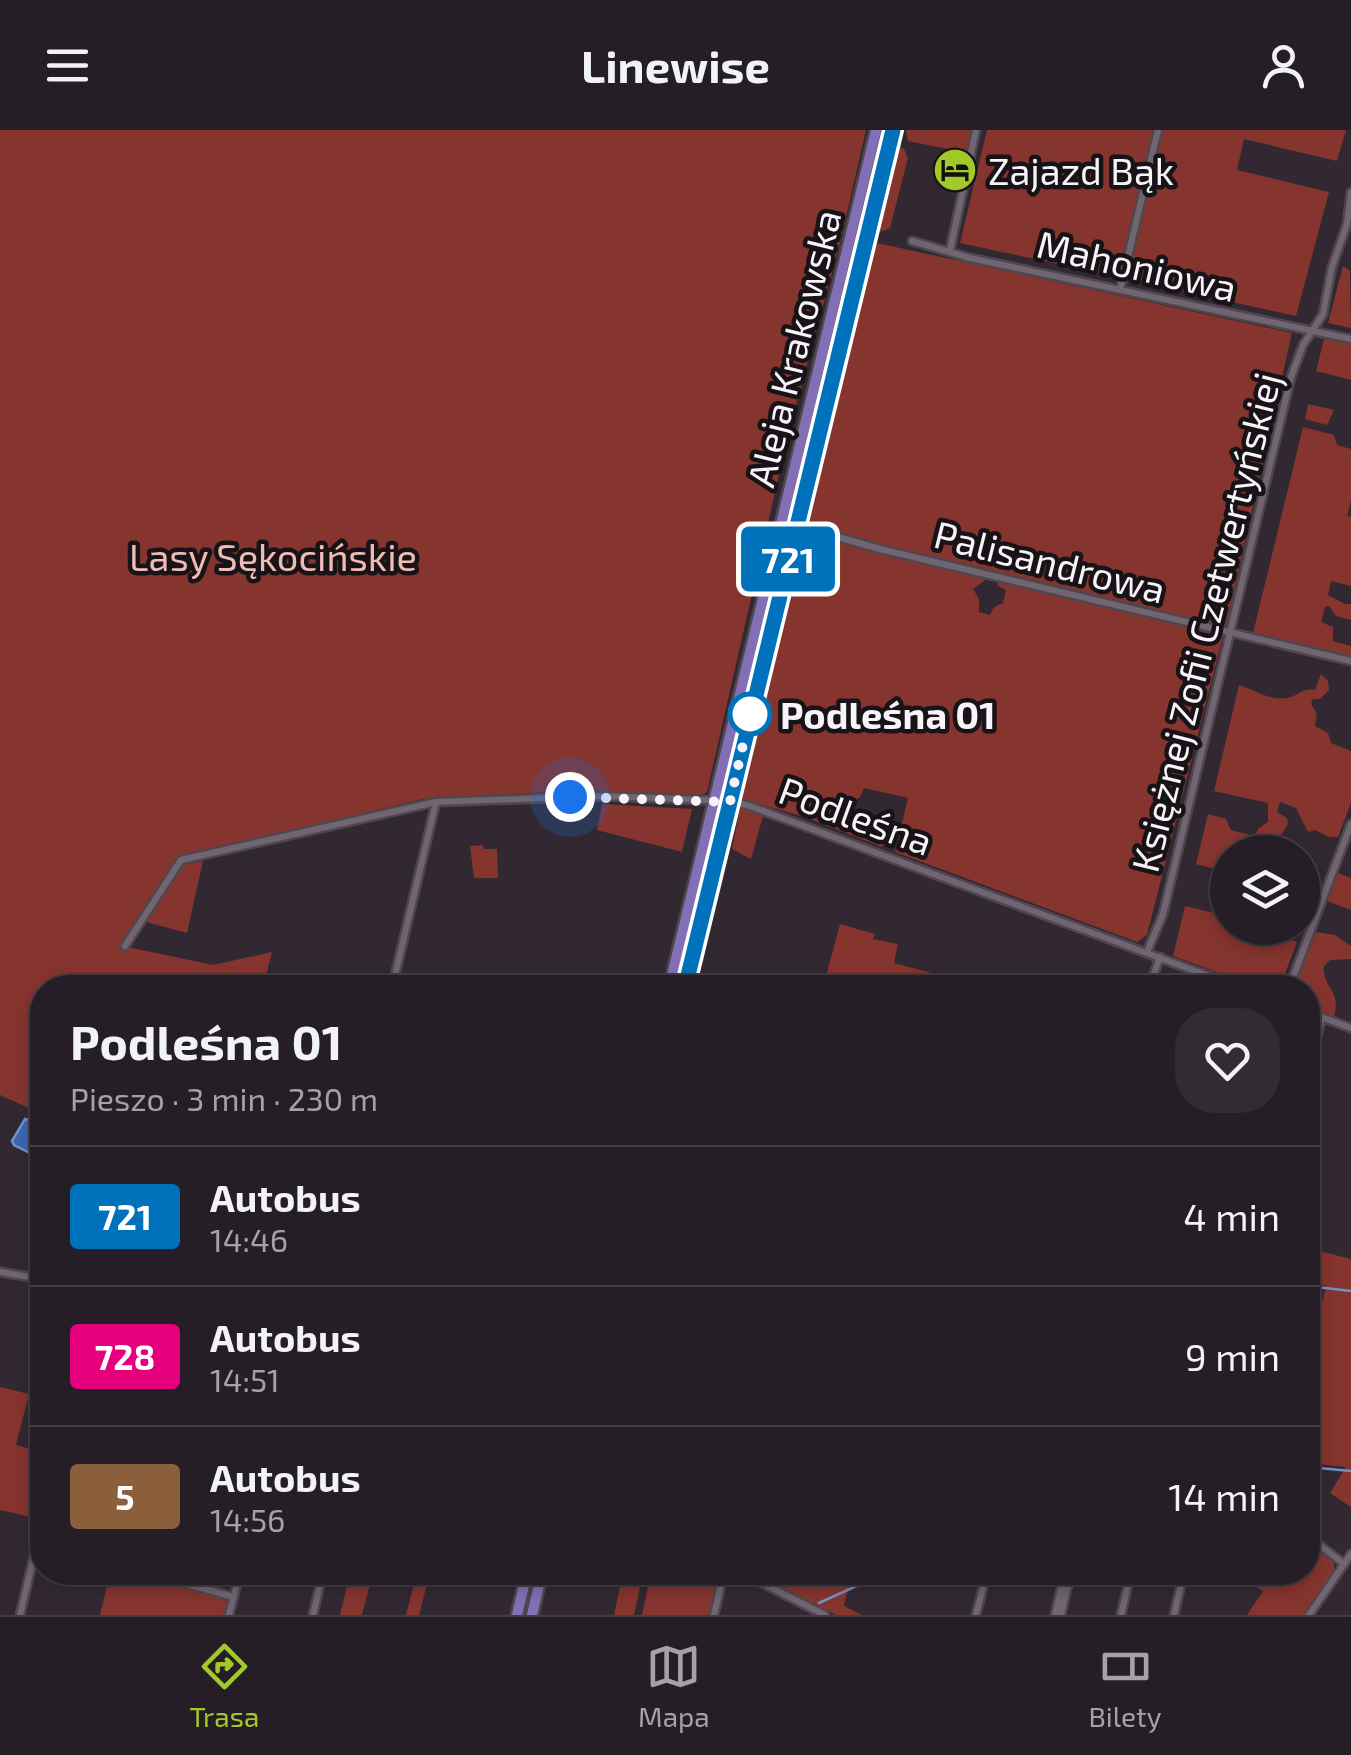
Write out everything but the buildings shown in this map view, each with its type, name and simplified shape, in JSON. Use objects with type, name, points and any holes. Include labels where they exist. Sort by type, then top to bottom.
[{"type":"main road","name":"Aleja Krakowska","points":[[672,975],[876,130]]},
{"type":"main road","name":"Aleja Krakowska","points":[[687,975],[892,130]]},
{"type":"main road","points":[[517,1615],[524,1585]]},
{"type":"main road","points":[[532,1615],[539,1585]]},
{"type":"street","points":[[950,250],[976,130]]},
{"type":"street","points":[[1120,290],[1158,130]]},
{"type":"street","name":"Księżnej Zofii Czetwertyńskiej","points":[[1148,952],[1163,914],[1291,377],[1303,346],[1323,314],[1332,267],[1347,224],[1351,192]]},
{"type":"street","name":"Mahoniowa","points":[[912,242],[970,258],[1351,339]]},
{"type":"street","name":"Palisandrowa","points":[[796,525],[880,549],[1351,661]]},
{"type":"street","name":"Podleśna","points":[[124,946],[181,860],[436,802],[604,796],[730,802],[818,829],[1204,975]]},
{"type":"street","points":[[395,975],[436,802]]},
{"type":"street","points":[[1294,975],[1351,824]]},
{"type":"street","points":[[1154,975],[1160,957]]},
{"type":"street","points":[[1320,1026],[1322,1018],[1351,1028]]},
{"type":"street","points":[[0,1272],[30,1277]]},
{"type":"street","points":[[1320,1545],[1344,1564]]},
{"type":"street","points":[[1309,1615],[1351,1554]]},
{"type":"street","points":[[20,1615],[30,1580]]},
{"type":"street","points":[[192,1585],[234,1596]]},
{"type":"street","points":[[230,1615],[237,1585]]},
{"type":"street","points":[[313,1615],[320,1585]]},
{"type":"street","points":[[714,1615],[721,1585]]},
{"type":"street","points":[[766,1585],[825,1615]]},
{"type":"street","points":[[976,1615],[984,1585]]},
{"type":"street","points":[[1058,1615],[1065,1585]]},
{"type":"street","points":[[1121,1615],[1128,1585]]},
{"type":"street","points":[[1174,1615],[1181,1585]]},
{"type":"green space","name":"Lasy Sękocińskie","points":[[0,130],[866,130],[789,431],[707,792],[698,797],[550,792],[423,799],[182,857],[123,946],[213,965],[272,952],[266,975],[30,975],[30,1109],[0,1095]]},
{"type":"green space","points":[[906,130],[973,130],[968,153],[908,141]]},
{"type":"green space","points":[[987,130],[1153,130],[1118,277],[960,243]]},
{"type":"green space","points":[[1162,130],[1346,130],[1337,161],[1244,139],[1237,170],[1329,192],[1296,316],[1126,279]]},
{"type":"green space","points":[[896,145],[904,149],[908,158],[890,228],[880,232],[876,226]]},
{"type":"green space","points":[[877,243],[1292,333],[1226,626],[885,548],[806,524],[849,329]]},
{"type":"green space","points":[[1343,266],[1350,271],[1351,328],[1328,323]]},
{"type":"green space","points":[[1324,339],[1351,344],[1351,380],[1316,371]]},
{"type":"green space","points":[[1308,404],[1334,410],[1327,425],[1305,419]]},
{"type":"green space","points":[[1303,427],[1334,435],[1337,445],[1351,449],[1351,500],[1347,516],[1351,517],[1351,586],[1331,581],[1328,595],[1351,604],[1351,620],[1336,616],[1329,606],[1325,607],[1321,622],[1333,627],[1333,641],[1351,646],[1351,657],[1253,633]]},
{"type":"green space","points":[[804,530],[988,578],[973,589],[979,599],[979,612],[990,615],[994,607],[1003,603],[1006,590],[998,586],[997,580],[1223,636],[1147,935],[1137,942],[895,852],[908,798],[864,788],[860,797],[843,808],[843,823],[882,834],[882,847],[805,817],[742,799]]},
{"type":"green space","points":[[1321,674],[1328,681],[1329,690],[1311,704],[1317,714],[1315,726],[1328,733],[1331,743],[1351,751],[1351,803],[1338,837],[1315,830],[1308,832],[1296,808],[1280,802],[1277,812],[1287,818],[1288,824],[1281,835],[1255,835],[1268,822],[1268,803],[1214,791],[1239,685],[1284,698],[1315,690]]},
{"type":"green space","points":[[602,804],[692,809],[682,852],[597,830]]},
{"type":"green space","points":[[740,808],[763,816],[751,859],[732,849]]},
{"type":"green space","points":[[1208,814],[1226,819],[1231,830],[1250,835],[1210,835],[1210,868],[1196,864]]},
{"type":"green space","points":[[483,845],[484,849],[497,849],[498,878],[474,878],[470,846]]},
{"type":"green space","points":[[203,861],[187,933],[143,921],[181,865]]},
{"type":"green space","points":[[1338,873],[1351,878],[1351,910],[1327,901]]},
{"type":"green space","points":[[1185,906],[1210,912],[1210,945],[1296,945],[1285,975],[1224,975],[1173,956]]},
{"type":"green space","points":[[840,924],[875,934],[873,939],[898,944],[894,963],[939,975],[826,975]]},
{"type":"green space","points":[[1320,933],[1335,935],[1351,946],[1351,959],[1330,960],[1324,966],[1336,1001],[1334,1017],[1320,1011],[1320,975],[1299,975],[1311,945],[1320,945]]},
{"type":"green space","points":[[1320,1251],[1351,1259],[1351,1507],[1330,1493],[1346,1467],[1320,1464],[1320,1313],[1326,1286],[1320,1285]]},
{"type":"green space","points":[[0,1387],[29,1394],[16,1445],[30,1449],[30,1517],[0,1510]]},
{"type":"green space","points":[[1320,1550],[1334,1561],[1334,1569],[1307,1615],[1247,1615],[1263,1591],[1253,1585],[1320,1585]]},
{"type":"green space","points":[[107,1585],[174,1585],[231,1600],[227,1615],[100,1615]]},
{"type":"green space","points":[[347,1585],[370,1585],[362,1615],[340,1615]]},
{"type":"green space","points":[[414,1585],[427,1585],[419,1615],[406,1615]]},
{"type":"green space","points":[[620,1585],[640,1585],[634,1615],[614,1615]]},
{"type":"green space","points":[[648,1585],[717,1585],[710,1615],[642,1615]]},
{"type":"green space","points":[[777,1585],[849,1585],[844,1606],[862,1615],[836,1615]]},
{"type":"water","points":[[25,1119],[30,1120],[30,1153],[12,1141]]},
{"type":"waterway","points":[[1320,1287],[1351,1291]]},
{"type":"waterway","points":[[1320,1468],[1351,1471]]},
{"type":"waterway","points":[[819,1603],[859,1585]]},
{"type":"bus line","name":"721","points":[[688,975],[893,130]]},
{"type":"place","name":"Zajazd Bąk","points":[[955,170]]},
{"type":"place","name":"Podleśna 01","points":[[750,714]]},
{"type":"route","points":[[570,797],[730,802],[750,714]]}]
